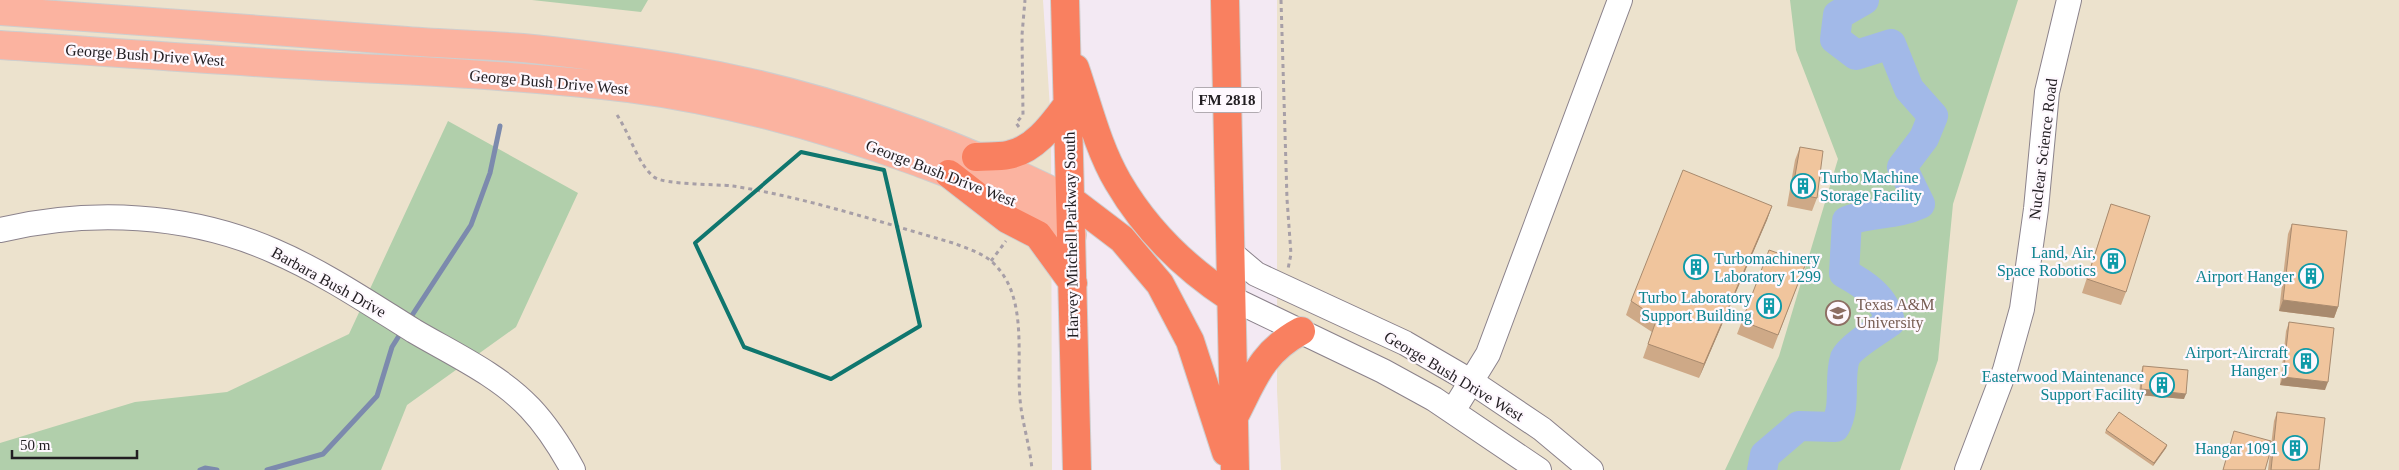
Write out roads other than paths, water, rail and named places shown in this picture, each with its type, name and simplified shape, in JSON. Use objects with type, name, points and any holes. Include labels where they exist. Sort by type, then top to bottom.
[{"type":"highway","name":"Harvey Mitchell Parkway South","points":[[1065,0],[1072,201],[1077,470]]},
{"type":"highway","name":"FM 2818","points":[[1225,0],[1234,416],[1233,470]]},
{"type":"highway","points":[[1066,43],[1098,136],[1117,180],[1142,218],[1162,242],[1185,264],[1231,298]]},
{"type":"highway","points":[[976,157],[1009,155],[1030,145],[1052,126],[1068,104]]},
{"type":"highway","points":[[949,174],[1007,219],[1038,234],[1073,283]]},
{"type":"highway","points":[[1072,201],[1122,239],[1160,284],[1190,340],[1233,470]]},
{"type":"highway","points":[[1234,416],[1260,366],[1287,339],[1301,331]]},
{"type":"main road","name":"George Bush Drive West","points":[[12,8],[525,49],[678,69],[723,78],[831,105],[942,142],[1035,182],[1072,201]]},
{"type":"main road","name":"George Bush Drive West","points":[[0,45],[514,76],[630,88],[724,105],[771,116],[872,146],[949,174],[1040,213],[1072,235]]},
{"type":"street","points":[[1453,412],[1488,354],[1620,0]]},
{"type":"street","name":"Nuclear Science Road","points":[[1967,470],[2005,370],[2022,310],[2036,209],[2047,92],[2069,0]]},
{"type":"street","name":"Barbara Bush Drive","points":[[0,230],[32,223],[95,218],[153,219],[184,223],[246,239],[274,250],[350,292],[496,381],[530,408],[548,429],[573,470]]},
{"type":"street","name":"George Bush Drive West","points":[[1230,252],[1256,274],[1405,343],[1472,382],[1542,429],[1592,470]]},
{"type":"street","name":"George Bush Drive West","points":[[1231,298],[1383,371],[1453,412],[1539,470]]},
{"type":"waterway","points":[[1762,470],[1765,455],[1799,426],[1835,427],[1841,410],[1842,375],[1845,358],[1859,344],[1890,322],[1884,305],[1879,298],[1844,273],[1847,221],[1911,208],[1920,204],[1902,167],[1924,138],[1933,116],[1909,89],[1891,44],[1856,55],[1835,39],[1838,15],[1864,0]]},
{"type":"waterway","points":[[409,320],[471,225],[490,173],[500,126]]},
{"type":"waterway","points":[[267,470],[323,454],[377,396],[392,347],[402,331]]},
{"type":"waterway","points":[[200,470],[205,468],[217,470]]},
{"type":"place","name":"Turbo Machine Storage Facility","points":[[1803,186]]},
{"type":"place","name":"Land, Air, Space Robotics","points":[[2113,261]]},
{"type":"place","name":"Turbomachinery Laboratory 1299","points":[[1696,267]]},
{"type":"place","name":"Airport Hanger","points":[[2311,276]]},
{"type":"place","name":"Turbo Laboratory Support Building","points":[[1769,306]]},
{"type":"place","name":"Texas A&M University","points":[[1838,313]]},
{"type":"place","name":"Airport-Aircraft Hanger J","points":[[2306,361]]},
{"type":"place","name":"Easterwood Maintenance Support Facility","points":[[2162,385]]},
{"type":"place","name":"Hangar 1091","points":[[2295,448]]}]
